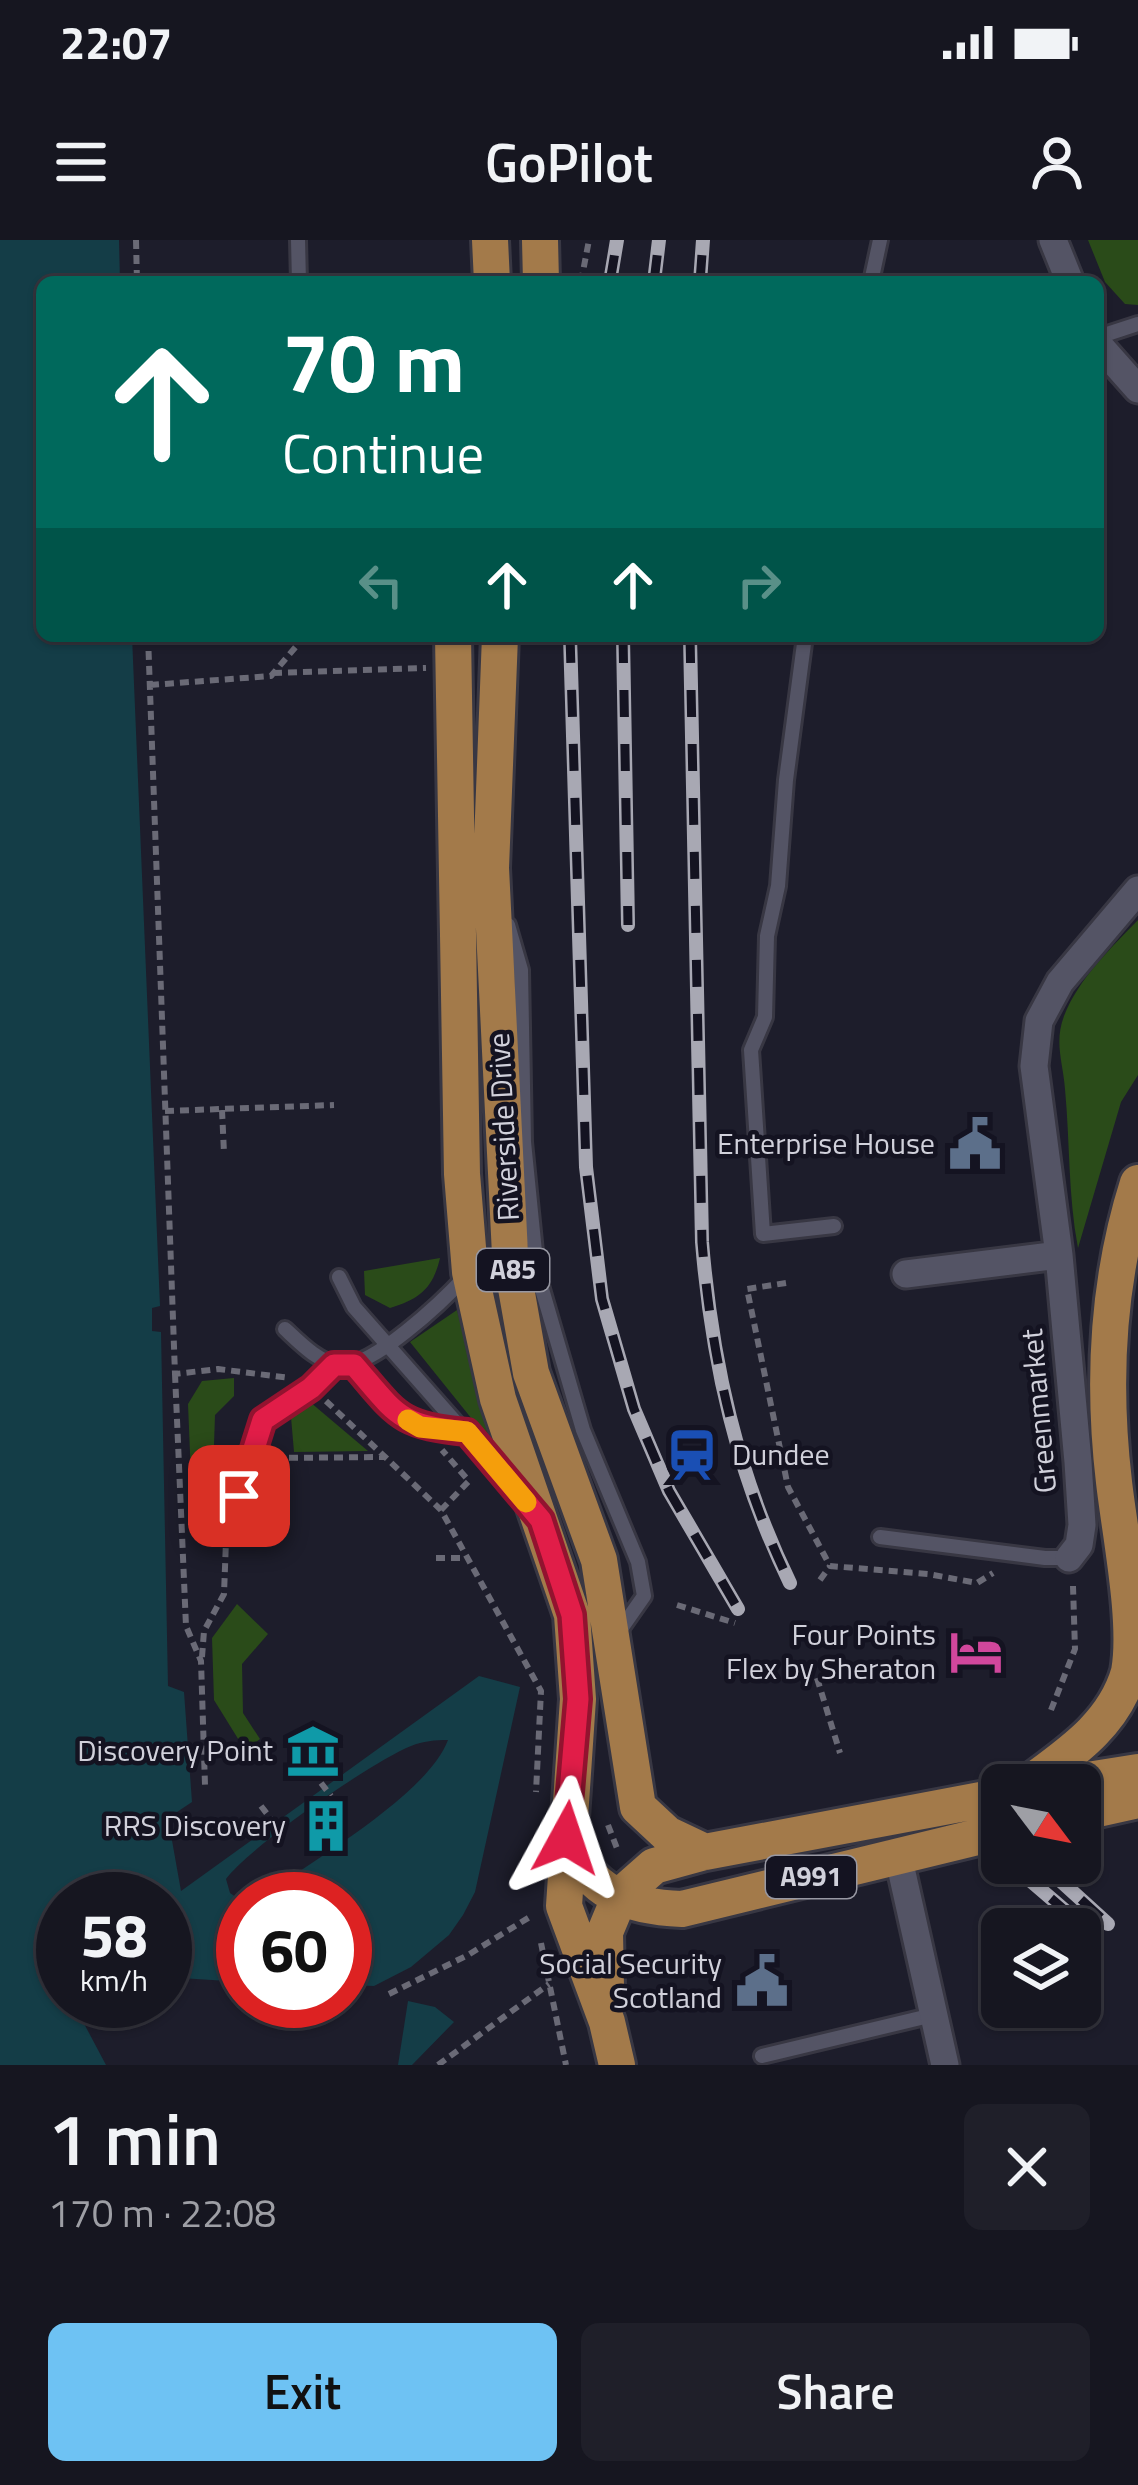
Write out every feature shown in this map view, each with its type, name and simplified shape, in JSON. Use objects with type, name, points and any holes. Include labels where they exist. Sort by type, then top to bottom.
[{"type":"main road","points":[[490,240],[492,276]]},
{"type":"main road","points":[[540,240],[541,276]]},
{"type":"main road","name":"Riverside Drive","points":[[500,642],[491,868],[510,1254],[531,1373],[599,1560],[638,1807],[667,1834],[705,1852]]},
{"type":"main road","name":"Riverside Drive","points":[[453,651],[462,1174],[470,1272],[498,1399],[572,1615],[578,1699],[578,1834],[564,1906],[607,2022]]},
{"type":"main road","points":[[1054,1764],[1095,1733],[1129,1674],[1135,1641],[1113,1477],[1108,1367],[1109,1314],[1118,1253],[1138,1183]]},
{"type":"main road","points":[[1101,1778],[1138,1772]]},
{"type":"main road","name":"A991","points":[[620,1896],[654,1866],[705,1852],[981,1800]]},
{"type":"main road","points":[[1101,1808],[1138,1800]]},
{"type":"main road","name":"A991","points":[[578,1834],[579,1868],[598,1886],[657,1908],[682,1909],[981,1836]]},
{"type":"main road","points":[[617,2065],[607,2022],[604,1932],[620,1896]]},
{"type":"street","points":[[1053,240],[1068,276]]},
{"type":"street","points":[[1104,347],[1138,389]]},
{"type":"street","name":"Greenmarket","points":[[1069,1558],[1079,1545],[1082,1526],[1059,1255],[1034,1066],[1039,1021],[1060,982],[1138,890]]},
{"type":"street","points":[[907,1274],[1059,1255]]},
{"type":"street","points":[[898,1855],[945,2065]]},
{"type":"lane","points":[[298,240],[299,276]]},
{"type":"lane","points":[[872,276],[880,240]]},
{"type":"lane","points":[[1104,338],[1138,324]]},
{"type":"lane","points":[[804,642],[778,886],[766,936],[765,1017],[751,1050],[763,1234],[834,1226]]},
{"type":"lane","points":[[285,1328],[334,1365],[354,1365],[430,1315],[470,1272]]},
{"type":"lane","points":[[340,1277],[354,1307],[541,1520]]},
{"type":"lane","points":[[239,1496],[263,1420],[311,1388],[334,1365]]},
{"type":"lane","points":[[354,1365],[395,1412],[420,1427],[467,1432]]},
{"type":"lane","points":[[880,1537],[1069,1558]]},
{"type":"lane","points":[[762,2056],[933,2015]]},
{"type":"path","points":[[136,240],[137,276]]},
{"type":"path","points":[[582,276],[589,240]]},
{"type":"path","points":[[148,642],[186,1626],[201,1660]]},
{"type":"path","points":[[273,674],[300,642]]},
{"type":"path","points":[[150,685],[453,651]]},
{"type":"path","points":[[164,1111],[334,1105]]},
{"type":"path","points":[[223,1110],[224,1153]]},
{"type":"path","points":[[786,1283],[747,1289],[788,1487],[830,1565]]},
{"type":"path","points":[[176,1374],[218,1370],[302,1381],[441,1510],[541,1691],[536,1797]]},
{"type":"path","points":[[420,1427],[469,1481],[441,1510]]},
{"type":"path","points":[[251,1458],[385,1456]]},
{"type":"path","points":[[205,1784],[201,1660],[205,1631],[224,1594],[226,1516],[239,1496]]},
{"type":"path","points":[[436,1558],[467,1558]]},
{"type":"path","points":[[1051,1710],[1075,1648],[1069,1558]]},
{"type":"path","points":[[830,1565],[977,1583],[1004,1570]]},
{"type":"path","points":[[820,1580],[830,1565]]},
{"type":"path","points":[[677,1605],[735,1624]]},
{"type":"path","points":[[817,1678],[840,1754]]},
{"type":"path","points":[[311,1771],[331,1796]]},
{"type":"path","points":[[261,1806],[281,1832]]},
{"type":"path","points":[[578,1834],[623,1816]]},
{"type":"path","points":[[608,1825],[618,1851]]},
{"type":"path","points":[[389,1994],[468,1955],[535,1914]]},
{"type":"path","points":[[438,2065],[549,1984]]},
{"type":"green space","points":[[1088,240],[1138,240],[1138,305],[1125,304],[1103,276]]},
{"type":"green space","points":[[1138,920],[1138,1075],[1121,1102],[1078,1248],[1061,1026],[1087,976]]},
{"type":"green space","points":[[440,1258],[429,1285],[409,1301],[390,1308],[365,1295],[364,1271]]},
{"type":"green space","points":[[457,1310],[492,1444],[410,1342]]},
{"type":"green space","points":[[234,1378],[234,1396],[215,1415],[213,1475],[231,1492],[220,1505],[191,1477],[188,1404],[202,1381]]},
{"type":"green space","points":[[310,1402],[368,1451],[294,1452],[291,1417]]},
{"type":"green space","points":[[237,1604],[268,1634],[242,1664],[243,1713],[260,1739],[245,1750],[214,1700],[212,1638]]},
{"type":"shaded area","points":[[0,240],[119,240],[120,276],[36,276],[36,642],[132,642],[160,1306],[152,1308],[152,1331],[161,1332],[168,1686],[184,1692],[192,1802],[168,1818],[178,1872],[36,1872],[36,2028],[86,2028],[106,2065],[0,2065]]},
{"type":"shaded area","points":[[479,1676],[520,1687],[475,1892],[449,1935],[411,1967],[372,1986],[372,1872],[299,1872],[418,1782],[448,1740],[429,1741],[393,1755],[313,1806],[232,1872],[216,1872],[216,1980],[192,1979],[192,1883]]},
{"type":"shaded area","points":[[408,2001],[435,2007],[454,2022],[412,2065],[398,2065]]},
{"type":"railway","points":[[611,276],[617,240]]},
{"type":"railway","points":[[655,276],[659,240]]},
{"type":"railway","points":[[700,276],[703,240]]},
{"type":"railway","points":[[570,642],[586,1167],[602,1299],[634,1409],[669,1491],[738,1609]]},
{"type":"railway","points":[[623,642],[628,925]]},
{"type":"railway","points":[[690,642],[706,1287],[730,1417],[755,1501],[790,1583]]},
{"type":"railway","points":[[1034,1884],[1062,1908]]},
{"type":"railway","points":[[1064,1884],[1108,1924]]},
{"type":"slow traffic","points":[[408,1420],[420,1427],[467,1432],[526,1502]]},
{"type":"place","name":"Enterprise House","points":[[975,1144]]},
{"type":"place","name":"Dundee","points":[[692,1455]]},
{"type":"place","name":"Four Points Flex by Sheraton","points":[[976,1652]]},
{"type":"place","name":"Discovery Point","points":[[313,1751]]},
{"type":"place","name":"RRS Discovery","points":[[326,1826]]},
{"type":"place","name":"Social Security Scotland","points":[[762,1981]]},
{"type":"route","points":[[239,1496],[263,1420],[311,1388],[334,1365],[354,1365],[395,1412],[420,1427],[467,1432],[541,1520],[572,1615],[578,1699],[566,1838]]}]
